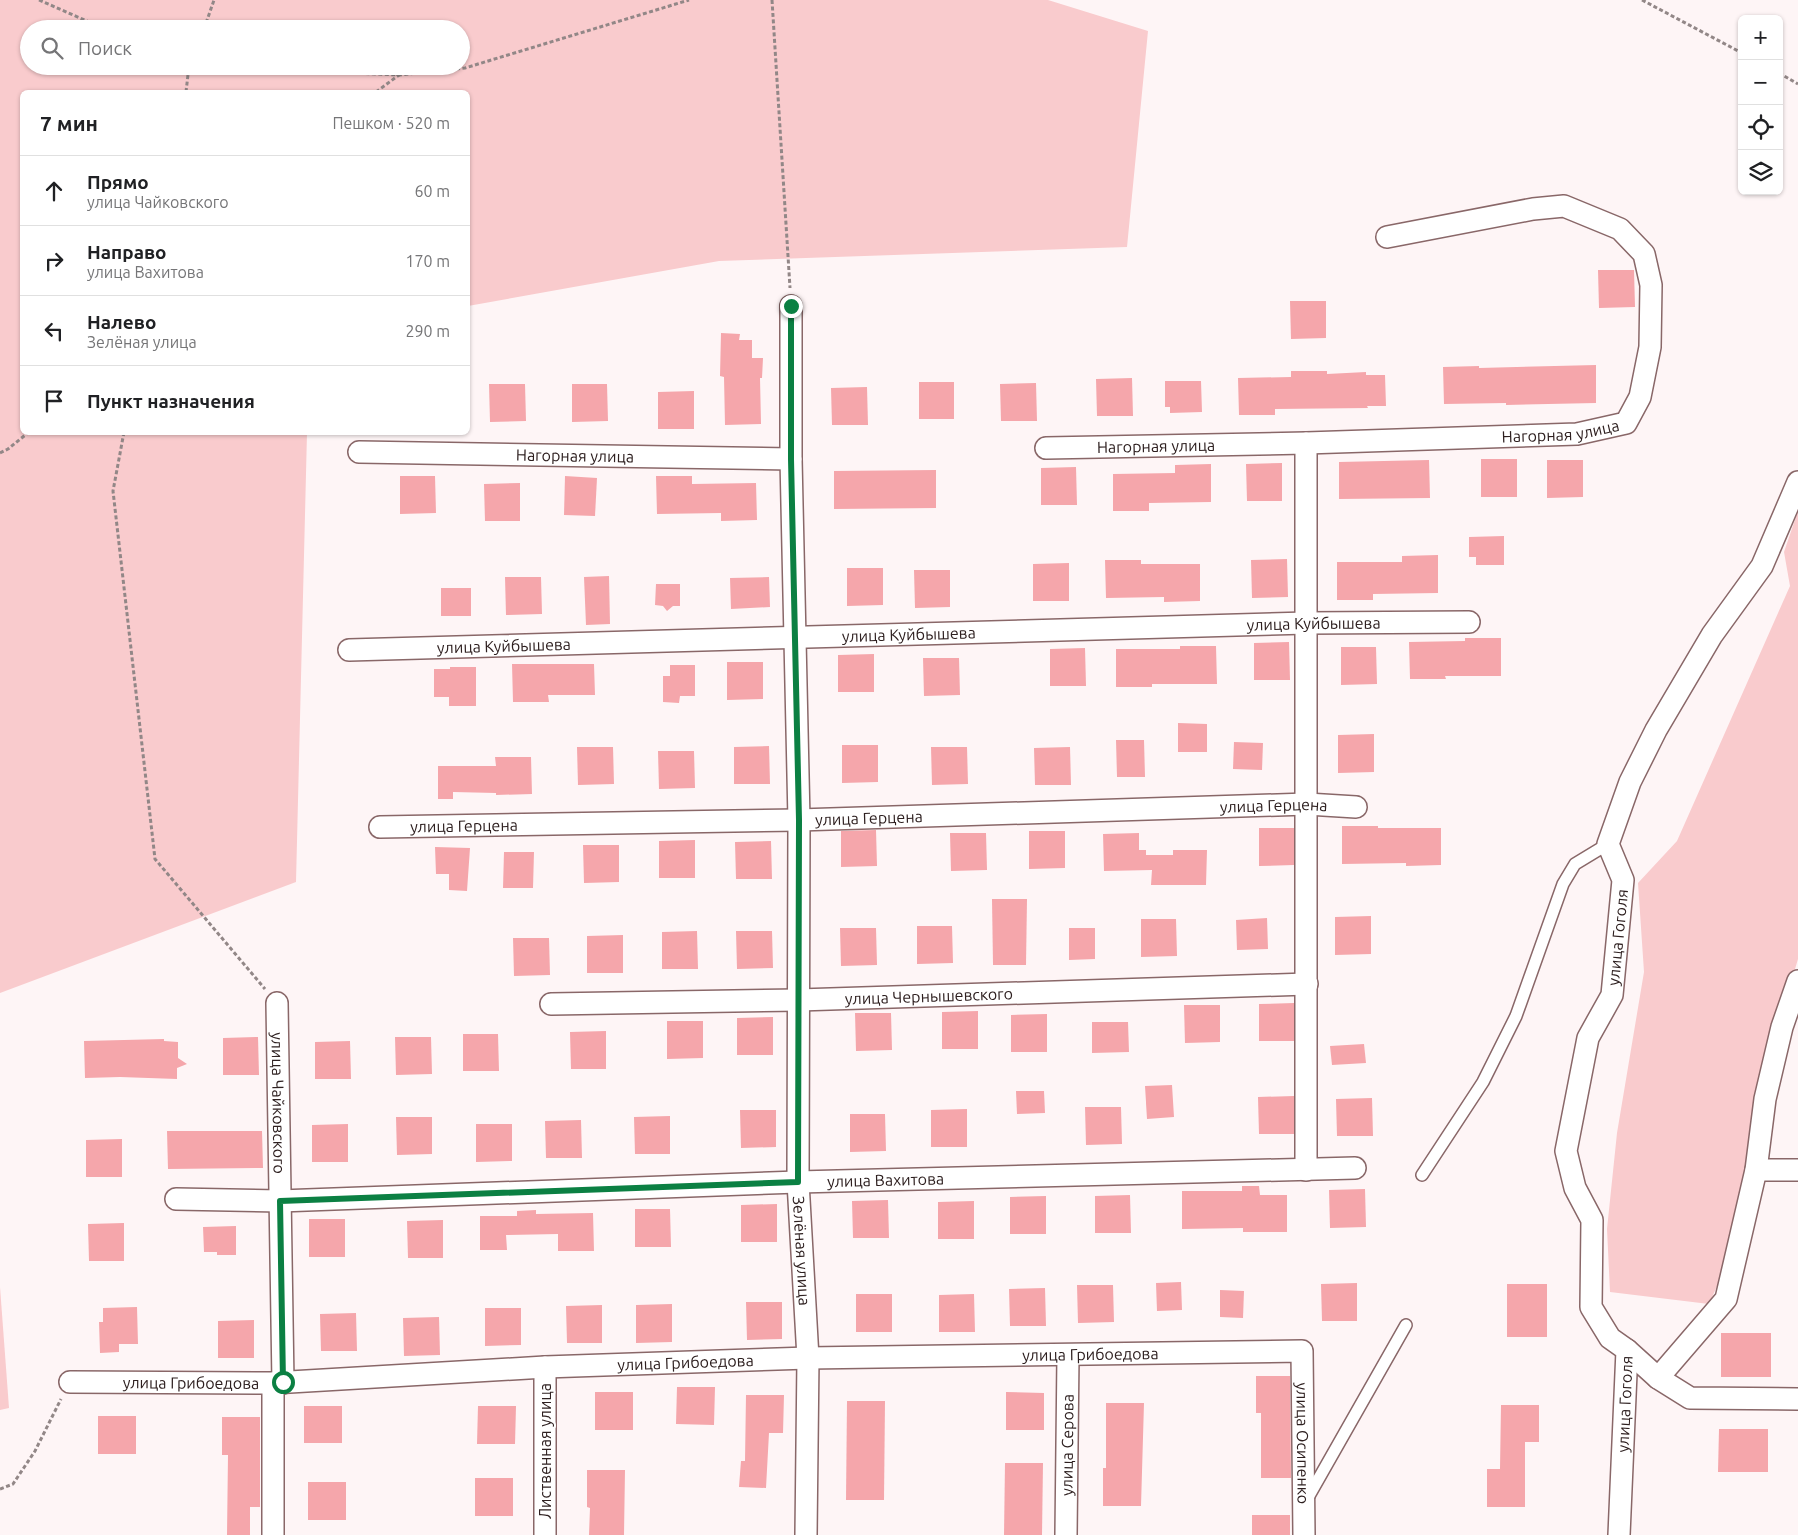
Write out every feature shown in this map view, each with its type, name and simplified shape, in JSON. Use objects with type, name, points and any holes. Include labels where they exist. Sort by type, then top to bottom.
[{"type":"street","name":"Нагорная улица","points":[[1046,448],[1306,444],[1577,434],[1626,423],[1640,397],[1650,346],[1651,285],[1644,254],[1620,229],[1564,206],[1533,209],[1387,237]]},
{"type":"street","name":"Зелёная улица","points":[[791,306],[791,459],[799,820],[798,1182],[808,1358],[806,1535]]},
{"type":"street","points":[[1306,444],[1306,1170]]},
{"type":"street","name":"Нагорная улица","points":[[359,452],[791,459]]},
{"type":"street","points":[[1608,844],[1630,782],[1656,730],[1712,635],[1762,566],[1798,482]]},
{"type":"street","name":"улица Куйбышева","points":[[349,650],[1306,623],[1469,622]]},
{"type":"street","name":"улица Герцена","points":[[380,827],[799,820],[1307,804],[1356,808]]},
{"type":"street","name":"улица Гоголя","points":[[1608,844],[1623,880],[1612,995],[1588,1038],[1566,1151],[1575,1188],[1592,1220],[1591,1307],[1610,1338],[1627,1350],[1619,1535]]},
{"type":"street","points":[[1658,1378],[1726,1299],[1756,1170],[1765,1099],[1782,1028],[1798,981]]},
{"type":"street","name":"улица Чернышевского","points":[[551,1004],[799,1000],[1306,984]]},
{"type":"street","name":"улица Чайковского","points":[[272,1535],[278,1383],[280,1201],[277,1003]]},
{"type":"street","name":"улица Вахитова","points":[[176,1199],[280,1201],[798,1182],[1355,1168]]},
{"type":"street","points":[[1756,1170],[1798,1170]]},
{"type":"street","points":[[1627,1350],[1658,1378],[1690,1398],[1798,1399]]},
{"type":"street","name":"улица Грибоедова","points":[[70,1382],[278,1383],[545,1367],[808,1358],[1302,1352]]},
{"type":"street","name":"улица Осипенко","points":[[1302,1352],[1304,1535]]},
{"type":"street","name":"улица Серова","points":[[1066,1535],[1068,1355]]},
{"type":"street","name":"Лиственная улица","points":[[545,1367],[545,1535]]},
{"type":"lane","points":[[1422,1175],[1484,1082],[1516,1016],[1563,884],[1575,864],[1608,844]]},
{"type":"lane","points":[[1304,1505],[1406,1324]]},
{"type":"path","points":[[39,0],[85,20]]},
{"type":"path","points":[[207,20],[214,0]]},
{"type":"path","points":[[470,66],[689,0]]},
{"type":"path","points":[[772,0],[791,306]]},
{"type":"path","points":[[1642,0],[1738,51]]},
{"type":"path","points":[[186,90],[188,75]]},
{"type":"path","points":[[379,90],[399,75]]},
{"type":"path","points":[[1783,76],[1798,84]]},
{"type":"path","points":[[0,453],[25,435]]},
{"type":"path","points":[[123,435],[113,491],[155,859],[277,1003]]},
{"type":"path","points":[[0,1489],[14,1484],[35,1451],[70,1382]]},
{"type":"shaded area","points":[[0,0],[1048,0],[1148,31],[1127,247],[719,261],[470,306],[470,90],[20,90],[20,435],[307,435],[296,882],[0,993]]},
{"type":"shaded area","points":[[1798,511],[1798,959],[1765,1069],[1726,1266],[1709,1304],[1610,1292],[1607,1229],[1617,1133],[1644,972],[1638,883],[1677,841],[1790,586],[1784,552]]},
{"type":"shaded area","points":[[0,1287],[9,1408],[0,1410]]},
{"type":"building","points":[[1598,270],[1634,270],[1635,307],[1599,308]]},
{"type":"building","points":[[1290,301],[1326,301],[1326,338],[1291,339]]},
{"type":"building","points":[[721,333],[740,334],[739,340],[752,340],[752,358],[763,358],[762,378],[760,378],[761,424],[725,425],[724,377],[720,376]]},
{"type":"building","points":[[1596,365],[1596,403],[1444,404],[1443,367]]},
{"type":"building","points":[[1291,371],[1327,371],[1327,374],[1366,372],[1366,375],[1385,375],[1386,406],[1367,406],[1368,408],[1275,409],[1275,415],[1239,415],[1238,378],[1291,377]]},
{"type":"building","points":[[1132,378],[1133,416],[1097,416],[1096,379]]},
{"type":"building","points":[[1165,381],[1201,381],[1202,412],[1170,413],[1170,407],[1165,407]]},
{"type":"building","points":[[919,382],[954,382],[954,419],[919,419]]},
{"type":"building","points":[[1036,383],[1037,421],[1001,421],[1000,384]]},
{"type":"building","points":[[489,384],[525,384],[526,421],[490,422]]},
{"type":"building","points":[[572,384],[607,384],[608,421],[572,422]]},
{"type":"building","points":[[867,387],[868,425],[832,425],[831,388]]},
{"type":"building","points":[[694,391],[694,429],[658,429],[658,392]]},
{"type":"building","points":[[1481,459],[1517,459],[1517,497],[1481,497]]},
{"type":"building","points":[[1429,460],[1430,498],[1339,499],[1339,462]]},
{"type":"building","points":[[1547,460],[1583,460],[1583,497],[1547,498]]},
{"type":"building","points":[[1282,463],[1282,501],[1247,501],[1246,464]]},
{"type":"building","points":[[1211,464],[1211,502],[1149,503],[1149,511],[1113,511],[1113,474],[1175,473],[1175,465]]},
{"type":"building","points":[[1076,467],[1077,505],[1041,505],[1041,468]]},
{"type":"building","points":[[936,470],[936,508],[834,509],[834,471]]},
{"type":"building","points":[[400,476],[435,476],[436,513],[400,514]]},
{"type":"building","points":[[565,476],[597,478],[595,516],[564,515]]},
{"type":"building","points":[[656,476],[692,476],[692,484],[756,483],[757,520],[721,521],[721,513],[657,514]]},
{"type":"building","points":[[520,483],[520,521],[485,521],[484,484]]},
{"type":"building","points":[[1504,536],[1504,565],[1476,565],[1476,557],[1469,557],[1469,537]]},
{"type":"building","points":[[1438,555],[1438,593],[1373,594],[1373,600],[1337,600],[1337,562],[1402,562],[1402,556]]},
{"type":"building","points":[[1287,559],[1288,597],[1252,598],[1251,560]]},
{"type":"building","points":[[1105,560],[1141,560],[1141,564],[1200,564],[1200,601],[1164,602],[1164,597],[1106,598]]},
{"type":"building","points":[[1069,563],[1069,601],[1033,601],[1033,564]]},
{"type":"building","points":[[847,568],[883,568],[883,605],[847,606]]},
{"type":"building","points":[[914,570],[950,570],[950,607],[915,608]]},
{"type":"building","points":[[609,576],[610,624],[586,625],[584,577]]},
{"type":"building","points":[[505,577],[541,577],[542,614],[506,615]]},
{"type":"building","points":[[769,577],[770,607],[731,609],[730,578]]},
{"type":"building","points":[[656,584],[680,584],[680,606],[673,606],[667,611],[663,606],[655,605]]},
{"type":"building","points":[[441,588],[471,588],[471,616],[441,616]]},
{"type":"building","points":[[1465,638],[1501,638],[1501,676],[1445,676],[1446,679],[1410,679],[1409,642],[1465,641]]},
{"type":"building","points":[[1289,642],[1290,680],[1254,680],[1254,643]]},
{"type":"building","points":[[1180,646],[1216,646],[1217,684],[1152,684],[1152,687],[1116,687],[1116,649],[1180,649]]},
{"type":"building","points":[[1341,647],[1376,647],[1377,684],[1341,685]]},
{"type":"building","points":[[1085,648],[1086,686],[1050,686],[1050,649]]},
{"type":"building","points":[[874,654],[874,692],[838,692],[838,655]]},
{"type":"building","points":[[923,658],[959,658],[960,695],[924,696]]},
{"type":"building","points":[[727,662],[763,662],[763,699],[727,700]]},
{"type":"building","points":[[512,664],[594,664],[595,695],[548,695],[549,702],[513,702]]},
{"type":"building","points":[[670,665],[695,665],[695,696],[680,696],[679,703],[663,702],[663,676],[670,676]]},
{"type":"building","points":[[450,667],[476,667],[476,706],[449,706],[449,697],[434,697],[434,669],[450,669]]},
{"type":"building","points":[[1178,723],[1207,724],[1207,752],[1178,752]]},
{"type":"building","points":[[1374,734],[1374,772],[1338,773],[1338,735]]},
{"type":"building","points":[[1116,740],[1144,740],[1145,777],[1117,777]]},
{"type":"building","points":[[1234,742],[1263,743],[1262,770],[1233,769]]},
{"type":"building","points":[[842,745],[878,745],[878,782],[842,783]]},
{"type":"building","points":[[769,746],[770,784],[734,784],[734,747]]},
{"type":"building","points":[[577,747],[613,747],[614,784],[578,785]]},
{"type":"building","points":[[931,747],[967,747],[968,784],[932,785]]},
{"type":"building","points":[[1070,747],[1071,785],[1035,785],[1034,748]]},
{"type":"building","points":[[658,751],[694,751],[695,788],[659,789]]},
{"type":"building","points":[[495,757],[531,757],[532,794],[496,795],[496,793],[453,792],[453,799],[438,799],[438,766],[496,766]]},
{"type":"building","points":[[1342,826],[1441,828],[1441,865],[1406,866],[1406,863],[1342,864]]},
{"type":"building","points":[[1259,828],[1294,828],[1294,865],[1259,866]]},
{"type":"building","points":[[876,830],[877,866],[841,867],[841,831]]},
{"type":"building","points":[[1029,831],[1065,831],[1065,868],[1029,869]]},
{"type":"building","points":[[950,833],[986,833],[987,870],[951,871]]},
{"type":"building","points":[[1139,833],[1139,850],[1146,850],[1146,855],[1173,855],[1173,850],[1207,850],[1206,885],[1151,885],[1152,870],[1104,871],[1103,834]]},
{"type":"building","points":[[695,840],[695,878],[659,878],[659,841]]},
{"type":"building","points":[[771,841],[772,879],[736,879],[735,842]]},
{"type":"building","points":[[583,845],[619,845],[619,882],[584,883]]},
{"type":"building","points":[[435,847],[470,848],[467,891],[449,890],[449,874],[436,874]]},
{"type":"building","points":[[504,852],[534,852],[533,888],[503,888]]},
{"type":"building","points":[[992,899],[1027,899],[1026,965],[993,965]]},
{"type":"building","points":[[1371,916],[1371,954],[1335,955],[1335,917]]},
{"type":"building","points":[[1267,918],[1268,949],[1237,950],[1236,920]]},
{"type":"building","points":[[1141,919],[1176,919],[1177,956],[1141,957]]},
{"type":"building","points":[[917,926],[952,926],[953,963],[917,964]]},
{"type":"building","points":[[840,928],[876,928],[877,965],[841,966]]},
{"type":"building","points":[[1069,928],[1095,928],[1095,959],[1069,960]]},
{"type":"building","points":[[697,931],[698,969],[662,969],[662,932]]},
{"type":"building","points":[[736,931],[772,931],[773,968],[737,969]]},
{"type":"building","points":[[623,935],[623,973],[587,973],[587,936]]},
{"type":"building","points":[[513,938],[549,938],[550,975],[514,976]]},
{"type":"building","points":[[1294,1003],[1294,1041],[1259,1041],[1259,1004]]},
{"type":"building","points":[[1184,1005],[1220,1005],[1220,1042],[1185,1043]]},
{"type":"building","points":[[978,1011],[978,1049],[942,1049],[942,1012]]},
{"type":"building","points":[[855,1013],[891,1013],[892,1050],[856,1051]]},
{"type":"building","points":[[1047,1014],[1047,1052],[1011,1052],[1011,1015]]},
{"type":"building","points":[[773,1017],[773,1055],[737,1055],[737,1018]]},
{"type":"building","points":[[667,1021],[703,1021],[703,1058],[667,1059]]},
{"type":"building","points":[[1092,1022],[1128,1022],[1129,1052],[1092,1053]]},
{"type":"building","points":[[606,1031],[606,1069],[571,1069],[570,1032]]},
{"type":"building","points":[[463,1034],[498,1034],[499,1071],[463,1071]]},
{"type":"building","points":[[258,1037],[259,1075],[223,1075],[223,1038]]},
{"type":"building","points":[[395,1037],[431,1037],[432,1074],[396,1075]]},
{"type":"building","points":[[164,1039],[164,1041],[178,1042],[178,1058],[187,1064],[177,1068],[177,1079],[85,1078],[84,1041]]},
{"type":"building","points":[[350,1041],[351,1079],[315,1079],[315,1042]]},
{"type":"building","points":[[1364,1044],[1366,1063],[1332,1065],[1330,1046]]},
{"type":"building","points":[[1172,1085],[1174,1117],[1147,1119],[1145,1086]]},
{"type":"building","points":[[1016,1091],[1044,1091],[1045,1113],[1017,1114]]},
{"type":"building","points":[[1294,1096],[1294,1134],[1259,1134],[1258,1097]]},
{"type":"building","points":[[1372,1098],[1373,1136],[1337,1136],[1336,1099]]},
{"type":"building","points":[[1085,1107],[1121,1107],[1122,1144],[1086,1145]]},
{"type":"building","points":[[967,1109],[967,1147],[931,1147],[931,1110]]},
{"type":"building","points":[[740,1110],[776,1110],[776,1147],[741,1148]]},
{"type":"building","points":[[850,1114],[885,1114],[886,1151],[850,1152]]},
{"type":"building","points":[[670,1116],[670,1154],[635,1154],[634,1117]]},
{"type":"building","points":[[396,1117],[432,1117],[432,1154],[397,1155]]},
{"type":"building","points":[[581,1120],[582,1158],[546,1158],[545,1121]]},
{"type":"building","points":[[348,1124],[348,1162],[312,1162],[312,1125]]},
{"type":"building","points":[[476,1124],[512,1124],[512,1161],[476,1162]]},
{"type":"building","points":[[167,1131],[262,1131],[263,1168],[168,1169]]},
{"type":"building","points":[[122,1139],[122,1177],[86,1177],[86,1140]]},
{"type":"building","points":[[1242,1186],[1259,1186],[1260,1195],[1287,1195],[1287,1232],[1243,1232],[1243,1228],[1182,1229],[1182,1191],[1242,1191]]},
{"type":"building","points":[[1365,1189],[1366,1227],[1330,1228],[1329,1190]]},
{"type":"building","points":[[1130,1195],[1131,1233],[1095,1233],[1095,1196]]},
{"type":"building","points":[[1046,1196],[1046,1234],[1010,1234],[1010,1197]]},
{"type":"building","points":[[888,1200],[889,1238],[853,1238],[852,1201]]},
{"type":"building","points":[[974,1201],[974,1239],[938,1239],[938,1202]]},
{"type":"building","points":[[777,1204],[777,1242],[741,1242],[741,1205]]},
{"type":"building","points":[[635,1209],[670,1209],[671,1247],[635,1247]]},
{"type":"building","points":[[536,1210],[536,1214],[593,1213],[594,1251],[558,1251],[558,1234],[506,1235],[507,1250],[480,1250],[480,1216],[517,1216],[517,1211]]},
{"type":"building","points":[[309,1219],[345,1219],[345,1257],[309,1257]]},
{"type":"building","points":[[443,1220],[443,1258],[408,1258],[407,1221]]},
{"type":"building","points":[[124,1223],[124,1261],[89,1261],[88,1224]]},
{"type":"building","points":[[236,1226],[236,1255],[217,1255],[217,1252],[204,1252],[203,1227]]},
{"type":"building","points":[[1181,1282],[1182,1310],[1157,1311],[1156,1283]]},
{"type":"building","points":[[1357,1283],[1357,1321],[1322,1321],[1321,1284]]},
{"type":"building","points":[[1507,1284],[1547,1284],[1547,1337],[1507,1337]]},
{"type":"building","points":[[1077,1285],[1113,1285],[1114,1322],[1078,1323]]},
{"type":"building","points":[[1045,1288],[1046,1326],[1010,1326],[1009,1289]]},
{"type":"building","points":[[1220,1290],[1244,1291],[1243,1318],[1220,1317]]},
{"type":"building","points":[[856,1294],[892,1294],[892,1332],[856,1332]]},
{"type":"building","points":[[974,1294],[975,1332],[939,1332],[939,1295]]},
{"type":"building","points":[[746,1302],[782,1302],[782,1339],[747,1340]]},
{"type":"building","points":[[672,1304],[672,1342],[636,1343],[636,1305]]},
{"type":"building","points":[[602,1305],[602,1343],[567,1343],[566,1306]]},
{"type":"building","points":[[137,1307],[138,1344],[119,1344],[119,1352],[100,1353],[99,1322],[103,1322],[103,1308]]},
{"type":"building","points":[[485,1308],[521,1308],[521,1345],[485,1346]]},
{"type":"building","points":[[356,1313],[357,1351],[321,1351],[320,1314]]},
{"type":"building","points":[[439,1317],[440,1355],[404,1356],[403,1318]]},
{"type":"building","points":[[254,1320],[254,1358],[218,1358],[218,1321]]},
{"type":"building","points":[[1721,1333],[1771,1333],[1771,1377],[1721,1377]]},
{"type":"building","points":[[1256,1376],[1290,1376],[1291,1478],[1261,1478],[1261,1413],[1256,1413]]},
{"type":"building","points":[[677,1387],[715,1387],[714,1425],[676,1424]]},
{"type":"building","points":[[595,1392],[633,1392],[633,1430],[595,1430]]},
{"type":"building","points":[[1006,1392],[1044,1393],[1044,1430],[1006,1430]]},
{"type":"building","points":[[746,1395],[784,1395],[783,1433],[769,1433],[766,1488],[739,1487],[741,1461],[745,1461]]},
{"type":"building","points":[[847,1401],[885,1401],[884,1500],[846,1500]]},
{"type":"building","points":[[1106,1403],[1144,1403],[1141,1506],[1103,1506],[1103,1468],[1106,1468]]},
{"type":"building","points":[[1501,1405],[1539,1405],[1539,1442],[1525,1442],[1525,1507],[1487,1507],[1487,1469],[1500,1469]]},
{"type":"building","points":[[304,1406],[342,1406],[342,1443],[304,1443]]},
{"type":"building","points":[[478,1406],[516,1406],[515,1444],[477,1444]]},
{"type":"building","points":[[98,1416],[136,1416],[136,1454],[98,1454]]},
{"type":"building","points":[[222,1417],[260,1417],[260,1507],[250,1507],[250,1535],[227,1535],[228,1455],[222,1455]]},
{"type":"building","points":[[1719,1429],[1768,1429],[1768,1472],[1718,1472]]},
{"type":"building","points":[[1005,1463],[1043,1463],[1042,1535],[1004,1535]]},
{"type":"building","points":[[587,1470],[625,1470],[624,1535],[589,1535],[590,1508],[587,1507]]},
{"type":"building","points":[[475,1478],[513,1478],[513,1516],[475,1516]]},
{"type":"building","points":[[308,1482],[346,1482],[346,1520],[308,1520]]},
{"type":"building","points":[[1252,1515],[1290,1515],[1290,1535],[1252,1535]]},
{"type":"route","points":[[283,1382],[280,1201],[798,1182],[799,820],[791,459],[791,306]]}]
